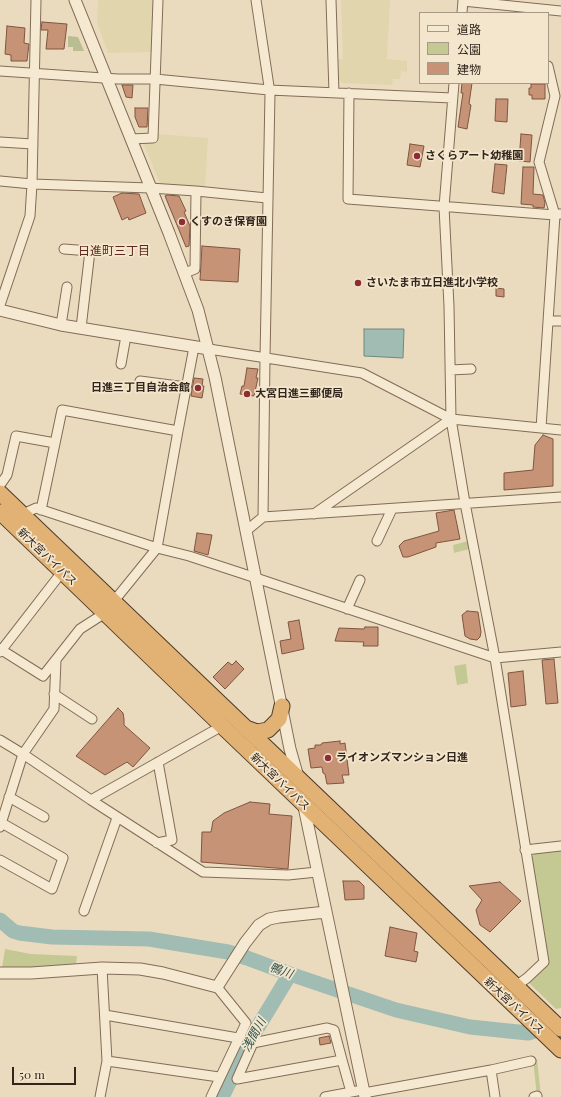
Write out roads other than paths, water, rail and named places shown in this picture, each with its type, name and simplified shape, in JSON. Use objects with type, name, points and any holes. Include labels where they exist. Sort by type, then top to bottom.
[{"type":"highway","name":"新大宮バイパス","points":[[0,493],[23,514],[222,726],[561,1050]]},
{"type":"highway","name":"新大宮バイパス","points":[[0,512],[62,572],[109,607],[246,728],[561,1029]]},
{"type":"highway","points":[[246,728],[257,732],[268,730],[279,719],[282,706]]},
{"type":"street","points":[[0,304],[30,216],[36,0]]},
{"type":"street","points":[[75,0],[185,273],[198,310],[209,349],[290,749],[298,778],[364,1093]]},
{"type":"street","points":[[131,139],[153,138],[158,0]]},
{"type":"street","points":[[256,0],[269,90],[263,517]]},
{"type":"street","points":[[331,0],[334,93]]},
{"type":"street","points":[[462,12],[463,1],[539,7],[561,11]]},
{"type":"street","points":[[540,428],[558,214],[540,162],[558,96],[549,69]]},
{"type":"street","points":[[0,71],[106,78],[155,79],[269,90],[452,98]]},
{"type":"street","points":[[454,84],[444,207],[449,306],[451,419],[465,503],[495,658],[544,962],[516,986]]},
{"type":"street","points":[[349,93],[348,199],[558,214]]},
{"type":"street","points":[[0,142],[33,144]]},
{"type":"street","points":[[0,181],[32,184],[196,190],[267,198]]},
{"type":"street","points":[[185,273],[195,269],[196,190]]},
{"type":"street","points":[[64,249],[90,251],[82,328]]},
{"type":"street","points":[[61,325],[67,287]]},
{"type":"street","points":[[0,310],[61,325],[362,373],[451,419],[561,430]]},
{"type":"street","points":[[548,321],[561,321]]},
{"type":"street","points":[[121,364],[126,336]]},
{"type":"street","points":[[62,572],[1,650],[43,676],[80,629],[109,607],[157,548],[194,347]]},
{"type":"street","points":[[450,370],[471,369]]},
{"type":"street","points":[[140,381],[186,388]]},
{"type":"street","points":[[41,510],[62,410],[178,431]]},
{"type":"street","points":[[314,515],[451,419]]},
{"type":"street","points":[[0,485],[7,475],[16,436],[55,443]]},
{"type":"street","points":[[246,531],[263,517],[314,515],[561,497]]},
{"type":"street","points":[[23,514],[36,508],[157,548],[188,556],[256,578],[495,658],[561,652]]},
{"type":"street","points":[[377,541],[392,509]]},
{"type":"street","points":[[347,609],[360,580]]},
{"type":"street","points":[[0,860],[52,889],[63,858],[1,823],[23,754],[54,709],[56,660]]},
{"type":"street","points":[[54,694],[92,719]]},
{"type":"street","points":[[91,800],[222,726]]},
{"type":"street","points":[[0,740],[117,818],[203,872],[288,875],[317,872]]},
{"type":"street","points":[[157,843],[172,840],[158,762]]},
{"type":"street","points":[[9,798],[44,817]]},
{"type":"street","points":[[84,911],[117,818]]},
{"type":"street","points":[[525,850],[561,846]]},
{"type":"street","points":[[217,987],[245,943],[259,925],[270,919],[289,915],[326,912]]},
{"type":"street","points":[[0,973],[31,973],[102,968],[140,969],[163,973],[217,987],[246,1023],[211,1097]]},
{"type":"street","points":[[100,1097],[106,1061],[106,1015],[102,968]]},
{"type":"street","points":[[106,1015],[238,1038]]},
{"type":"street","points":[[342,1060],[236,1079],[253,1043],[327,1028],[334,1030],[351,1092]]},
{"type":"street","points":[[106,1061],[219,1078]]},
{"type":"street","points":[[325,1097],[351,1092],[364,1093],[531,1062]]},
{"type":"street","points":[[491,1070],[495,1097]]},
{"type":"water","points":[[364,329],[404,329],[403,358],[364,356]]},
{"type":"waterway","name":"鴨川","points":[[0,920],[13,931],[19,933],[52,937],[149,939],[228,952],[396,1010],[470,1027],[528,1033],[550,1026]]},
{"type":"waterway","name":"浅間川","points":[[222,1097],[250,1040],[290,974]]},
{"type":"place","name":"さくらアート幼稚園","points":[[417,156]]},
{"type":"place","name":"くすのき保育園","points":[[182,222]]},
{"type":"place","name":"さいたま市立日進北小学校","points":[[358,283]]},
{"type":"place","name":"日進三丁目自治会館","points":[[198,388]]},
{"type":"place","name":"大宮日進三郵便局","points":[[247,394]]},
{"type":"place","name":"ライオンズマンション日進","points":[[328,758]]},
{"type":"district","name":"日進町三丁目","points":[[114,251]]}]
